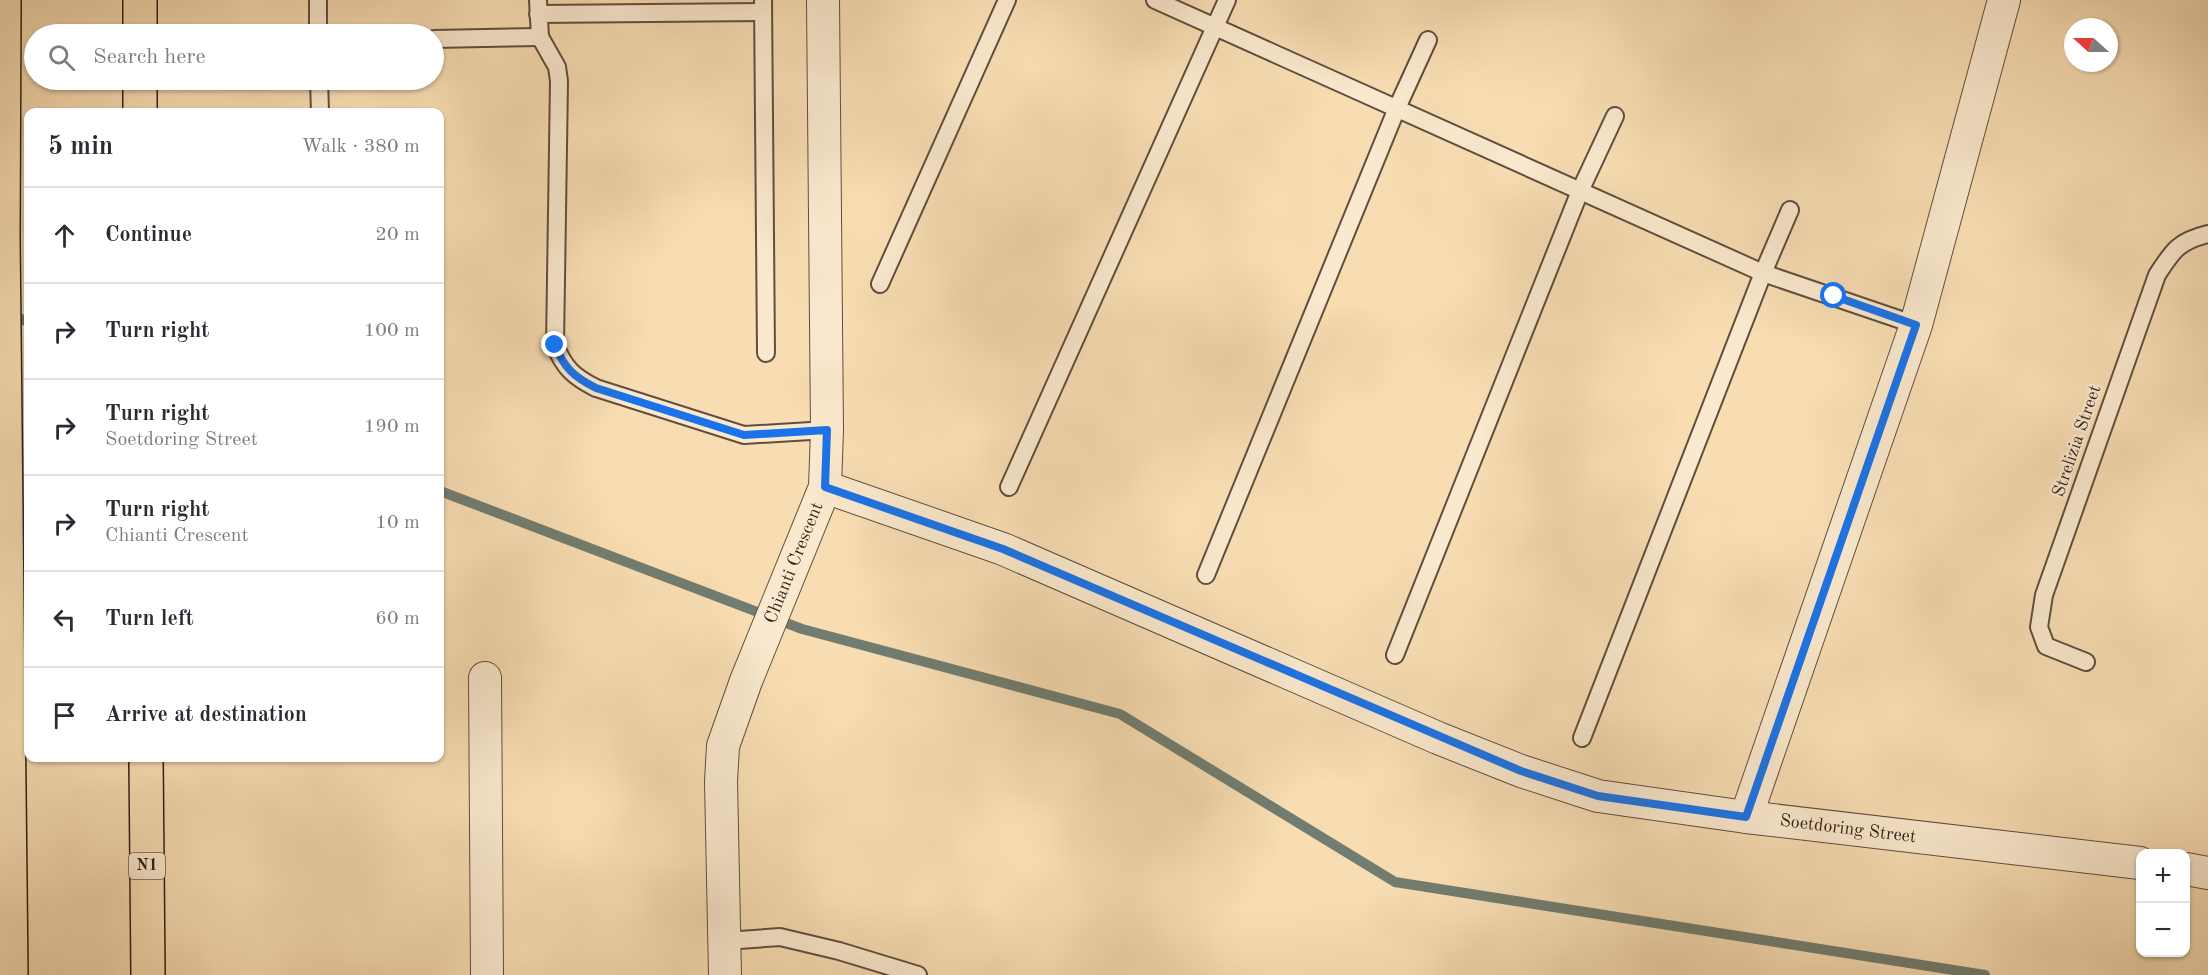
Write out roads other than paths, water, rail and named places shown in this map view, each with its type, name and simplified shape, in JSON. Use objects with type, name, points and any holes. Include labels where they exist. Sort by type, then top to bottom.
[{"type":"highway","points":[[3,0],[3,239],[11,975]]},
{"type":"highway","points":[[140,0],[140,24]]},
{"type":"highway","points":[[140,90],[140,108]]},
{"type":"highway","name":"N1","points":[[146,762],[148,975]]},
{"type":"street","name":"Chianti Crescent","points":[[725,975],[721,781],[723,746],[746,681],[825,487],[827,430],[823,0]]},
{"type":"street","points":[[1746,817],[1916,325],[2004,0]]},
{"type":"street","name":"Soetdoring Street","points":[[825,487],[1003,549],[1521,771],[1598,796],[1746,817],[2136,863]]},
{"type":"street","points":[[484,678],[487,975]]},
{"type":"street","points":[[2190,871],[2208,873]]},
{"type":"lane","points":[[318,0],[318,24]]},
{"type":"lane","points":[[880,284],[1007,0]]},
{"type":"lane","points":[[1155,0],[1763,273],[1916,325]]},
{"type":"lane","points":[[1009,487],[1227,0]]},
{"type":"lane","points":[[766,353],[763,6],[538,7],[540,37],[557,68],[559,81],[555,345],[564,367],[577,379],[596,388],[744,435],[827,430]]},
{"type":"lane","points":[[444,39],[540,37]]},
{"type":"lane","points":[[1206,575],[1397,108],[1428,40]]},
{"type":"lane","points":[[319,90],[320,108]]},
{"type":"lane","points":[[1395,655],[1580,191],[1615,116]]},
{"type":"lane","points":[[1582,738],[1763,273],[1790,210]]},
{"type":"lane","name":"Strelizia Street","points":[[2086,662],[2046,646],[2039,627],[2044,595],[2157,274],[2172,251],[2189,239],[2208,234]]},
{"type":"lane","points":[[725,941],[780,937],[839,951],[918,975]]},
{"type":"waterway","points":[[10,314],[24,320]]},
{"type":"waterway","points":[[444,493],[802,629],[1120,714],[1395,882],[1985,975]]}]
